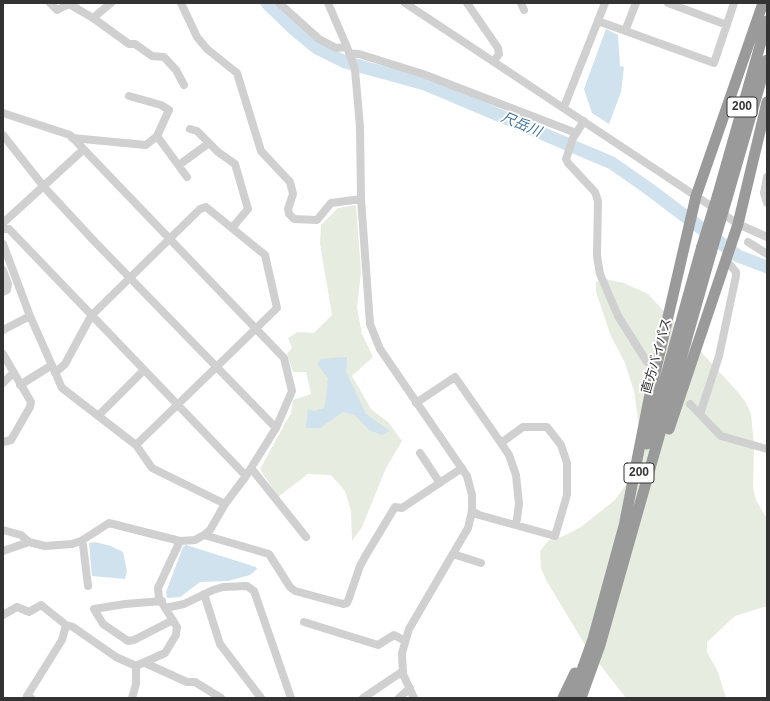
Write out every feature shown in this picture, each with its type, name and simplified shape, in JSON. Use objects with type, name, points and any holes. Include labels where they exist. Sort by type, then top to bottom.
[{"type":"highway","points":[[629,524],[649,399],[696,196],[763,3]]},
{"type":"highway","name":"直方バイパス","points":[[580,698],[722,196],[767,21]]},
{"type":"highway","name":"直方バイパス","points":[[722,196],[767,60]]},
{"type":"highway","points":[[629,524],[658,460],[738,224],[767,102]]},
{"type":"highway","points":[[563,698],[597,642]]},
{"type":"highway","points":[[588,698],[597,642]]},
{"type":"highway","name":"直方バイパス","points":[[572,698],[597,642]]},
{"type":"street","points":[[50,3],[58,10],[69,4],[94,18],[129,44],[135,44],[152,56],[164,57],[176,70],[184,85]]},
{"type":"street","points":[[94,18],[111,3]]},
{"type":"street","points":[[181,3],[197,37],[207,49],[237,74],[261,151],[267,160],[290,182],[293,194],[288,209],[289,214],[294,219],[317,220],[331,203],[361,199]]},
{"type":"street","points":[[279,3],[319,39],[336,48],[423,74],[576,133]]},
{"type":"street","points":[[328,3],[349,51],[355,70],[360,127],[361,199],[370,324],[380,349],[467,476],[472,495],[472,511],[468,528],[409,629],[405,641],[402,653],[403,671],[414,698]]},
{"type":"street","points":[[405,3],[564,107],[738,224],[767,237]]},
{"type":"street","points":[[468,3],[498,48],[498,54],[494,61]]},
{"type":"street","points":[[625,30],[636,3]]},
{"type":"street","points":[[668,3],[727,26]]},
{"type":"street","points":[[598,21],[714,63],[734,3]]},
{"type":"street","points":[[564,107],[598,21],[603,4]]},
{"type":"street","points":[[72,138],[146,145],[157,136],[169,110],[161,105],[129,96]]},
{"type":"street","points":[[3,113],[70,135],[284,358],[292,391],[276,428],[246,476],[225,504],[210,530],[204,536],[195,540],[180,541],[109,522],[81,541],[72,544],[45,546],[29,542],[21,535],[3,530]]},
{"type":"street","points":[[584,121],[576,133],[566,159],[568,164],[594,192],[598,201],[596,256],[600,274],[618,316],[647,362]]},
{"type":"street","points":[[190,129],[197,131],[235,164],[248,209],[232,228]]},
{"type":"street","points":[[3,135],[44,187],[276,428]]},
{"type":"street","points":[[157,136],[187,177]]},
{"type":"street","points":[[179,165],[209,142]]},
{"type":"street","points":[[3,224],[83,150]]},
{"type":"street","points":[[767,177],[764,193],[767,203]]},
{"type":"street","points":[[20,385],[66,364],[91,316],[200,209],[206,207],[265,255],[277,308],[136,445]]},
{"type":"street","points":[[3,229],[9,229],[246,476]]},
{"type":"street","points":[[748,242],[767,254]]},
{"type":"street","points":[[3,244],[30,316],[62,388],[136,445],[152,468],[225,504]]},
{"type":"street","points":[[700,414],[719,356],[736,276],[736,272],[726,260]]},
{"type":"street","points":[[3,292],[8,290],[4,274]]},
{"type":"street","points":[[3,330],[30,316]]},
{"type":"street","points":[[3,354],[31,402],[30,407],[11,440],[3,442]]},
{"type":"street","points":[[98,416],[144,370]]},
{"type":"street","points":[[3,383],[13,373]]},
{"type":"street","points":[[416,403],[455,377],[509,455],[516,475],[519,504],[516,525]]},
{"type":"street","points":[[690,404],[721,436],[767,449]]},
{"type":"street","points":[[472,511],[479,515],[555,536],[567,495],[566,463],[561,445],[547,427],[523,427],[501,443]]},
{"type":"street","points":[[420,453],[440,483]]},
{"type":"street","points":[[251,468],[306,537]]},
{"type":"street","points":[[204,536],[269,554],[290,587],[295,591],[343,604],[347,603],[360,566],[395,507],[402,508],[462,468]]},
{"type":"street","points":[[81,541],[83,545],[88,586]]},
{"type":"street","points":[[3,615],[16,607],[29,612],[40,605],[66,625],[73,627],[116,658],[136,666],[145,663],[165,653],[176,635],[177,627],[164,605],[158,588],[180,541]]},
{"type":"street","points":[[3,550],[29,542]]},
{"type":"street","points":[[453,554],[481,563]]},
{"type":"street","points":[[173,620],[134,640],[128,641],[103,624],[94,609],[125,604],[184,604],[223,587],[247,586],[254,591],[291,698]]},
{"type":"street","points":[[204,594],[220,644],[261,698]]},
{"type":"street","points":[[304,622],[378,645],[394,635],[405,641]]},
{"type":"street","points":[[31,698],[27,696],[62,640],[66,625]]},
{"type":"street","points":[[145,663],[187,682],[195,682],[221,698]]},
{"type":"street","points":[[134,697],[136,666]]},
{"type":"street","points":[[364,698],[403,671]]},
{"type":"street","points":[[399,698],[410,688]]},
{"type":"shaded area","points":[[356,205],[361,272],[357,307],[362,334],[373,357],[352,376],[371,409],[389,423],[402,441],[386,468],[362,527],[352,541],[351,511],[345,491],[331,475],[308,474],[278,497],[260,469],[291,413],[293,400],[311,394],[306,372],[293,372],[287,354],[292,348],[288,338],[298,332],[314,333],[332,315],[320,244],[321,225],[338,208]]},
{"type":"shaded area","points":[[605,279],[624,283],[648,294],[736,390],[745,401],[751,414],[754,445],[753,488],[756,500],[767,519],[767,606],[735,616],[707,642],[707,652],[718,672],[726,698],[626,698],[587,648],[546,580],[541,568],[540,551],[549,540],[566,535],[581,527],[615,500],[629,480],[640,433],[634,391],[625,363],[611,336],[596,292],[596,282]]},
{"type":"water","points":[[606,29],[618,35],[620,66],[624,67],[621,92],[609,124],[592,113],[584,89]]},
{"type":"water","points":[[347,357],[346,372],[366,414],[390,431],[382,435],[369,430],[355,415],[343,412],[320,428],[306,428],[308,409],[314,411],[324,408],[326,399],[328,378],[317,364],[321,359]]},
{"type":"water","points":[[95,542],[111,546],[123,552],[127,571],[125,579],[92,576],[89,543]]},
{"type":"water","points":[[186,545],[256,567],[257,569],[250,575],[228,581],[200,582],[180,597],[167,598],[166,592],[183,547]]},
{"type":"waterway","name":"尺岳川","points":[[267,3],[295,30],[317,48],[345,62],[425,84],[612,163],[738,256],[767,267]]}]
